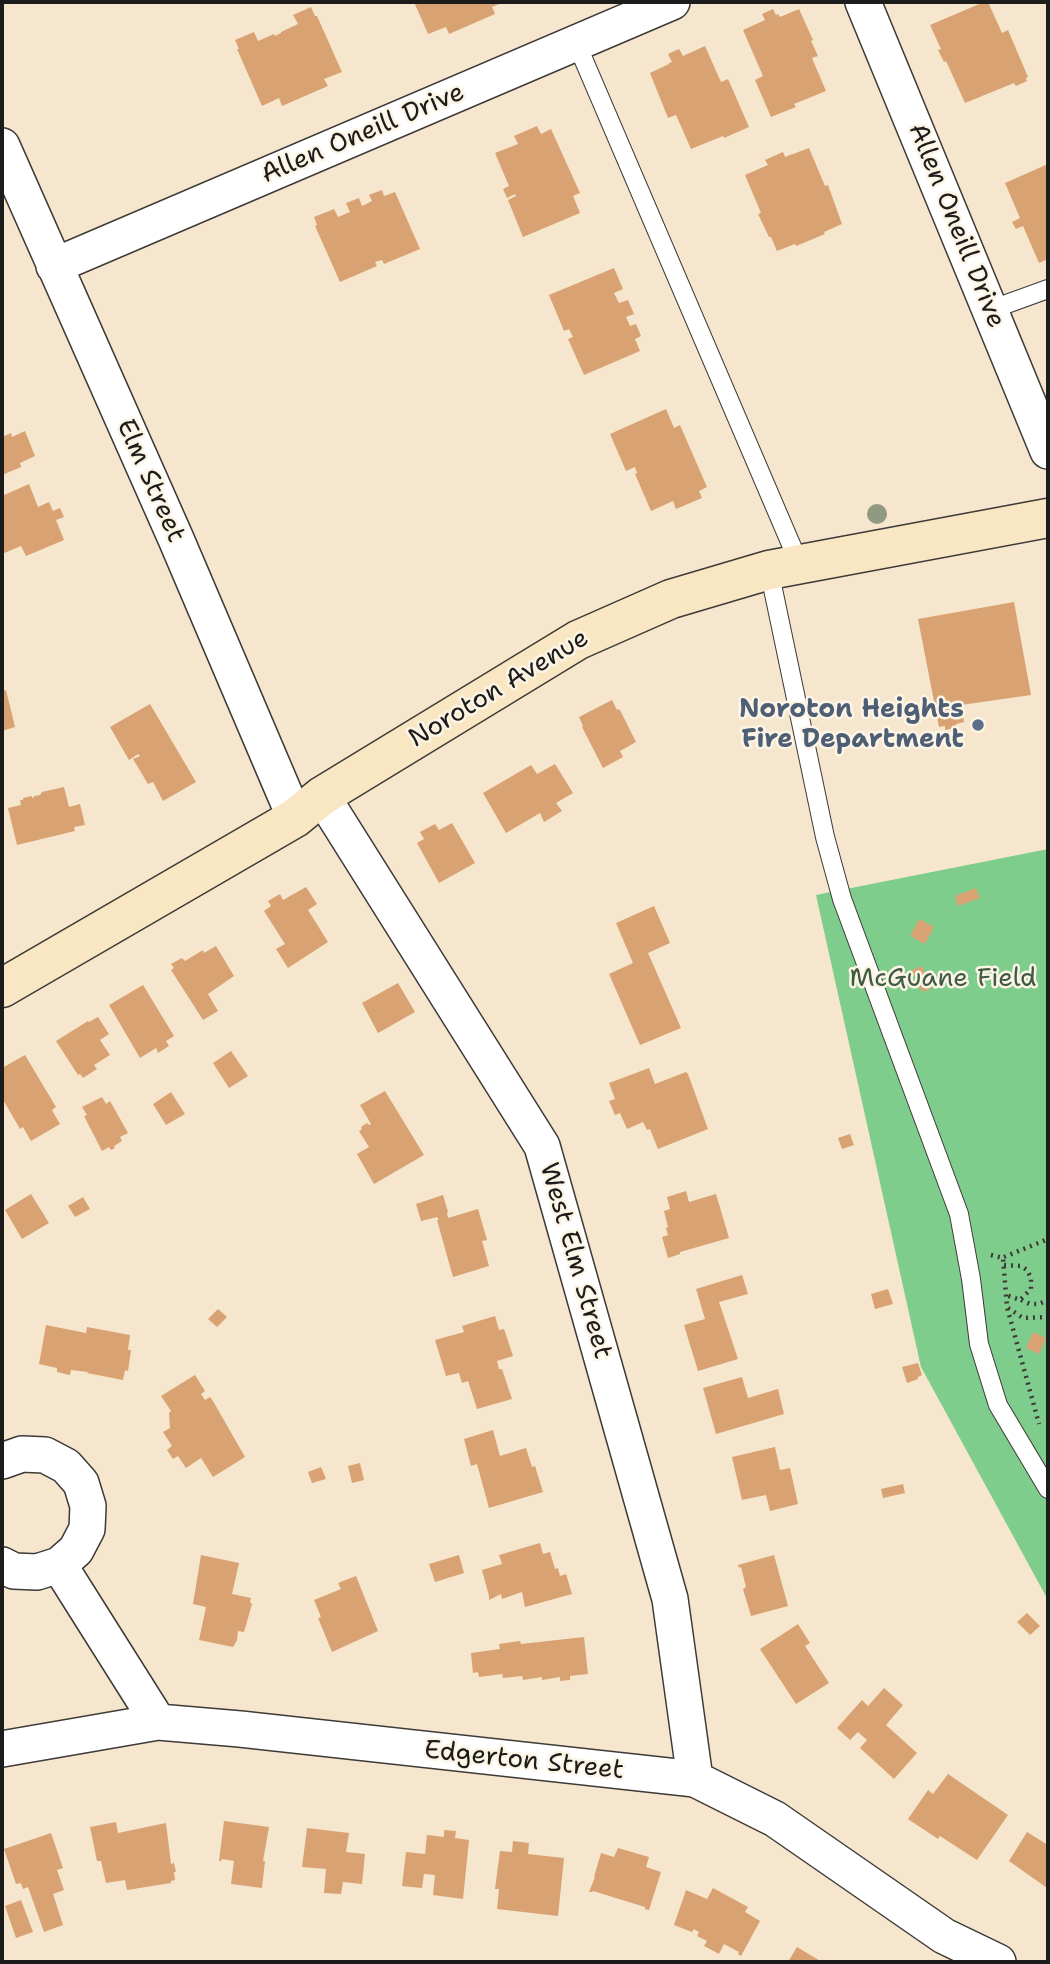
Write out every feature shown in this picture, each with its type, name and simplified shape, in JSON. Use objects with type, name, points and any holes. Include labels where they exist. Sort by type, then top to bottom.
[{"type":"main road","name":"Noroton Avenue","points":[[2,988],[309,807],[579,639],[671,599],[784,566],[1048,518]]},
{"type":"street","name":"Allen Oneill Drive","points":[[54,265],[672,2]]},
{"type":"street","name":"Allen Oneill Drive","points":[[863,2],[1048,451]]},
{"type":"street","name":"Elm Street","points":[[2,146],[176,540],[309,807]]},
{"type":"street","name":"West Elm Street","points":[[309,807],[542,1146],[670,1599],[695,1779]]},
{"type":"street","points":[[2,1461],[22,1454],[45,1455],[66,1466],[81,1483],[88,1506],[87,1528],[76,1549],[59,1564],[37,1572],[14,1571],[2,1565]]},
{"type":"street","points":[[59,1564],[158,1722]]},
{"type":"street","name":"Edgerton Street","points":[[2,1749],[158,1722],[695,1779],[775,1819],[944,1936],[998,1962]]},
{"type":"lane","points":[[576,43],[784,566],[825,837],[842,899],[959,1214],[979,1344],[998,1405],[1048,1489]]},
{"type":"lane","points":[[990,310],[1048,289]]},
{"type":"path","points":[[1003,1258],[1048,1239]]},
{"type":"path","points":[[1004,1265],[1021,1266],[1031,1278],[1031,1289],[1020,1300]]},
{"type":"path","points":[[1006,1295],[1030,1304],[1048,1300]]},
{"type":"path","points":[[1041,1433],[1007,1307],[1023,1318],[1048,1317]]},
{"type":"green space","name":"McGuane Field","points":[[1048,849],[1048,1600],[921,1367],[816,895]]},
{"type":"building","points":[[414,2],[504,2],[492,7],[495,14],[449,34],[446,27],[428,34]]},
{"type":"building","points":[[988,2],[1002,33],[1008,30],[1028,77],[1027,81],[1016,86],[1014,83],[965,103],[946,61],[944,62],[938,50],[941,49],[930,25]]},
{"type":"building","points":[[311,7],[342,72],[324,79],[328,86],[282,106],[279,98],[262,106],[235,40],[254,32],[258,41],[274,34],[275,36],[298,24],[293,15]]},
{"type":"building","points":[[773,9],[780,17],[799,9],[813,40],[811,41],[818,56],[812,58],[826,91],[771,117],[755,80],[763,76],[743,30],[765,20],[762,14]]},
{"type":"building","points":[[705,46],[721,82],[728,79],[749,127],[691,149],[676,115],[668,118],[650,73],[672,62],[668,54],[679,49],[683,56]]},
{"type":"building","points":[[537,126],[541,134],[551,129],[580,193],[573,196],[580,213],[523,237],[508,200],[516,196],[515,194],[507,198],[503,189],[509,186],[495,153],[518,144],[514,136]]},
{"type":"building","points":[[809,148],[825,186],[828,185],[842,224],[824,232],[825,234],[777,251],[758,214],[761,213],[745,175],[768,165],[765,160],[783,152],[785,157]]},
{"type":"building","points":[[1048,164],[1048,259],[1039,263],[1023,226],[1016,229],[1012,222],[1020,218],[1005,183]]},
{"type":"building","points":[[382,190],[384,196],[395,192],[420,249],[384,264],[382,260],[375,262],[377,266],[340,282],[315,226],[314,217],[334,209],[338,217],[350,212],[346,203],[359,198],[362,206],[372,201],[369,195]]},
{"type":"building","points":[[614,268],[623,289],[614,293],[619,303],[628,300],[634,314],[626,317],[630,326],[636,324],[641,336],[635,339],[640,351],[584,375],[568,339],[573,337],[569,329],[564,331],[549,295]]},
{"type":"building","points":[[666,409],[674,428],[680,425],[707,487],[699,491],[702,498],[676,509],[673,501],[651,511],[635,474],[635,467],[626,471],[610,434]]},
{"type":"building","points":[[25,431],[35,456],[20,463],[21,467],[2,475],[2,437],[11,433],[12,437]]},
{"type":"building","points":[[29,484],[38,507],[49,502],[53,511],[60,508],[64,517],[56,520],[64,540],[26,556],[21,546],[2,554],[2,496]]},
{"type":"building","points":[[1014,602],[1031,695],[961,705],[964,722],[956,724],[956,728],[945,730],[945,726],[939,727],[918,619]]},
{"type":"building","points":[[6,690],[15,727],[2,731],[2,691]]},
{"type":"building","points":[[612,700],[636,742],[620,751],[623,757],[603,768],[579,717]]},
{"type":"building","points":[[150,704],[196,782],[163,801],[153,782],[148,784],[133,759],[140,756],[138,754],[129,760],[110,727]]},
{"type":"building","points":[[555,764],[573,793],[556,803],[562,811],[544,822],[540,813],[506,833],[483,793],[531,765],[537,774]]},
{"type":"building","points":[[64,787],[69,807],[80,804],[85,825],[74,827],[75,831],[17,845],[8,808],[21,805],[20,800],[23,798],[32,798],[42,792]]},
{"type":"building","points":[[452,823],[475,863],[439,883],[417,843],[424,839],[420,832],[435,824],[439,830]]},
{"type":"building","points":[[306,887],[317,904],[308,910],[328,942],[288,968],[276,949],[285,944],[264,911],[271,906],[268,901],[280,894],[283,900]]},
{"type":"building","points":[[976,888],[980,898],[958,906],[955,896]]},
{"type":"building","points":[[654,906],[670,943],[648,953],[681,1028],[640,1045],[609,974],[633,963],[616,923]]},
{"type":"building","points":[[919,919],[934,927],[925,944],[910,936]]},
{"type":"building","points":[[216,946],[234,976],[208,994],[218,1011],[203,1020],[171,970],[174,968],[171,964],[182,958],[185,961]]},
{"type":"building","points":[[922,966],[931,989],[922,992],[912,970]]},
{"type":"building","points":[[398,983],[415,1012],[378,1033],[362,1003]]},
{"type":"building","points":[[143,985],[174,1036],[166,1041],[169,1046],[158,1053],[156,1048],[140,1058],[109,1005]]},
{"type":"building","points":[[98,1017],[109,1034],[100,1040],[110,1055],[94,1065],[97,1069],[83,1078],[78,1075],[56,1041]]},
{"type":"building","points":[[231,1051],[248,1076],[229,1088],[213,1063]]},
{"type":"building","points":[[25,1055],[56,1107],[52,1110],[60,1124],[31,1141],[23,1127],[20,1129],[2,1098],[2,1068]]},
{"type":"building","points":[[649,1068],[655,1084],[686,1072],[688,1074],[708,1129],[658,1149],[650,1129],[647,1130],[643,1122],[627,1129],[620,1113],[615,1115],[609,1101],[615,1099],[609,1083]]},
{"type":"building","points":[[385,1091],[424,1155],[374,1184],[357,1154],[369,1147],[359,1131],[367,1123],[371,1124],[360,1105]]},
{"type":"building","points":[[171,1092],[185,1114],[166,1125],[153,1104]]},
{"type":"building","points":[[102,1097],[106,1104],[110,1101],[128,1133],[120,1137],[122,1141],[114,1146],[115,1148],[111,1150],[109,1147],[102,1151],[82,1107]]},
{"type":"building","points":[[850,1134],[854,1145],[842,1149],[838,1138]]},
{"type":"building","points":[[686,1191],[689,1202],[716,1194],[729,1238],[668,1258],[662,1237],[668,1235],[664,1211],[670,1209],[667,1197]]},
{"type":"building","points":[[31,1194],[49,1223],[22,1239],[5,1210]]},
{"type":"building","points":[[443,1195],[448,1218],[478,1209],[487,1240],[482,1241],[489,1266],[453,1277],[439,1220],[437,1217],[421,1221],[416,1204]]},
{"type":"building","points":[[83,1197],[90,1209],[75,1217],[68,1206]]},
{"type":"building","points":[[742,1275],[748,1294],[719,1302],[738,1359],[698,1371],[684,1325],[705,1319],[696,1289]]},
{"type":"building","points":[[888,1289],[893,1304],[875,1309],[871,1294]]},
{"type":"building","points":[[218,1309],[227,1317],[217,1327],[208,1319]]},
{"type":"building","points":[[495,1316],[499,1330],[504,1329],[513,1356],[497,1361],[512,1399],[477,1409],[468,1381],[462,1383],[459,1373],[446,1376],[435,1340],[464,1332],[462,1326]]},
{"type":"building","points":[[46,1325],[86,1333],[87,1327],[130,1335],[128,1371],[125,1370],[123,1380],[71,1370],[70,1375],[57,1372],[57,1368],[39,1364]]},
{"type":"building","points":[[1033,1332],[1046,1338],[1039,1354],[1026,1348]]},
{"type":"building","points":[[918,1363],[922,1375],[907,1383],[902,1367]]},
{"type":"building","points":[[195,1375],[205,1391],[201,1394],[205,1400],[210,1397],[213,1401],[245,1457],[213,1477],[201,1458],[186,1468],[178,1456],[173,1459],[167,1450],[172,1446],[163,1432],[170,1428],[171,1411],[161,1396]]},
{"type":"building","points":[[742,1377],[748,1398],[778,1389],[784,1414],[716,1434],[703,1388]]},
{"type":"building","points":[[493,1430],[500,1456],[526,1448],[543,1492],[489,1508],[477,1464],[471,1466],[464,1439]]},
{"type":"building","points":[[775,1447],[780,1470],[790,1468],[798,1504],[770,1511],[766,1495],[742,1500],[732,1457]]},
{"type":"building","points":[[360,1463],[364,1480],[352,1483],[348,1466]]},
{"type":"building","points":[[321,1467],[326,1479],[312,1483],[308,1472]]},
{"type":"building","points":[[903,1484],[905,1493],[883,1498],[881,1489]]},
{"type":"building","points":[[540,1543],[543,1554],[550,1552],[560,1576],[566,1574],[572,1594],[525,1607],[522,1592],[502,1599],[501,1594],[489,1600],[482,1570],[502,1564],[499,1555]]},
{"type":"building","points":[[201,1555],[239,1563],[232,1594],[251,1598],[252,1604],[244,1632],[238,1631],[233,1647],[199,1640],[206,1607],[193,1604]]},
{"type":"building","points":[[459,1555],[464,1573],[435,1582],[429,1564]]},
{"type":"building","points":[[774,1555],[788,1606],[751,1616],[743,1589],[746,1587],[741,1567],[738,1565]]},
{"type":"building","points":[[356,1576],[378,1631],[332,1652],[318,1618],[321,1617],[314,1600],[341,1589],[338,1583]]},
{"type":"building","points":[[1027,1613],[1040,1626],[1030,1635],[1017,1622]]},
{"type":"building","points":[[798,1624],[810,1643],[805,1646],[829,1683],[796,1704],[760,1649]]},
{"type":"building","points":[[584,1637],[588,1674],[570,1676],[570,1680],[560,1681],[560,1677],[542,1680],[542,1677],[523,1680],[522,1676],[503,1678],[502,1674],[479,1677],[478,1672],[473,1673],[471,1653],[500,1649],[499,1644],[520,1641],[521,1644]]},
{"type":"building","points":[[884,1688],[903,1705],[886,1725],[917,1753],[894,1779],[860,1748],[867,1740],[858,1732],[850,1740],[837,1728],[862,1700],[868,1706]]},
{"type":"building","points":[[948,1774],[1008,1815],[977,1860],[908,1819],[928,1790],[933,1794]]},
{"type":"building","points":[[224,1821],[269,1827],[262,1888],[231,1884],[234,1861],[219,1861]]},
{"type":"building","points":[[116,1822],[118,1833],[166,1823],[171,1864],[174,1863],[176,1872],[175,1880],[171,1883],[127,1890],[125,1880],[106,1883],[101,1861],[97,1861],[90,1827]]},
{"type":"building","points":[[307,1828],[349,1833],[346,1852],[365,1854],[362,1884],[343,1882],[341,1894],[324,1893],[326,1869],[302,1867]]},
{"type":"building","points":[[444,1830],[456,1831],[455,1838],[469,1840],[463,1899],[433,1895],[435,1875],[424,1874],[422,1888],[402,1886],[406,1852],[425,1854],[427,1835],[444,1837]]},
{"type":"building","points":[[1027,1832],[1048,1845],[1047,1888],[1009,1861]]},
{"type":"building","points":[[51,1833],[63,1868],[57,1870],[64,1890],[53,1894],[63,1925],[44,1932],[28,1887],[23,1889],[21,1883],[16,1884],[4,1849]]},
{"type":"building","points":[[513,1841],[529,1843],[528,1854],[564,1858],[558,1916],[497,1909],[499,1889],[495,1889],[500,1851],[512,1852]]},
{"type":"building","points":[[618,1848],[649,1857],[646,1867],[661,1872],[649,1910],[593,1891],[589,1892],[601,1853],[614,1857]]},
{"type":"building","points":[[713,1888],[748,1907],[745,1912],[760,1921],[741,1956],[739,1952],[724,1944],[719,1954],[704,1946],[707,1941],[697,1936],[699,1932],[674,1925],[686,1890],[707,1899]]},
{"type":"building","points":[[21,1900],[33,1932],[16,1938],[5,1906]]},
{"type":"building","points":[[797,1947],[822,1962],[788,1962]]},
{"type":"place","name":"Noroton Heights Fire Department","points":[[978,725]]}]
